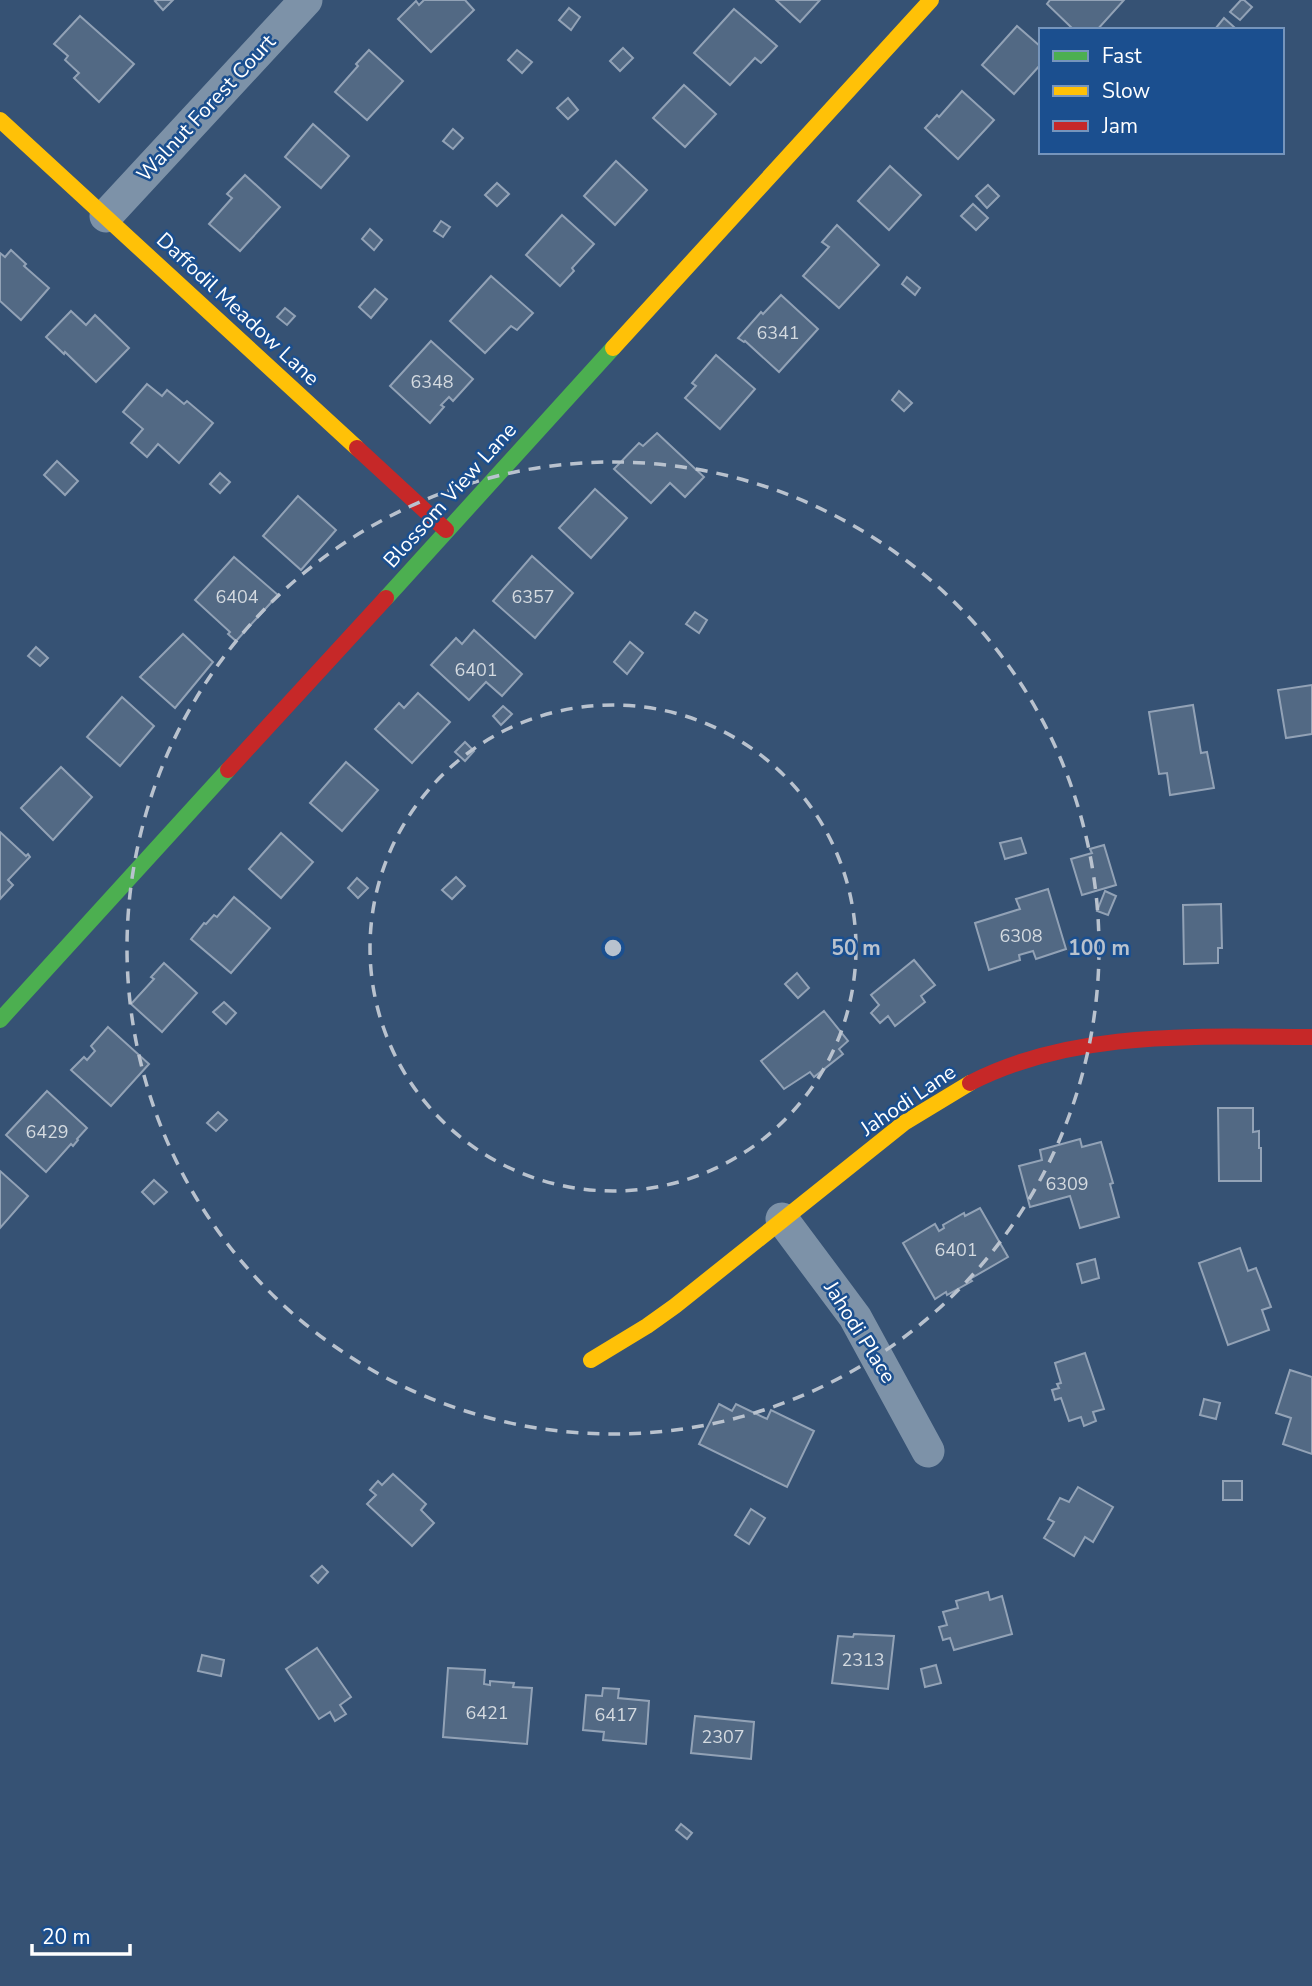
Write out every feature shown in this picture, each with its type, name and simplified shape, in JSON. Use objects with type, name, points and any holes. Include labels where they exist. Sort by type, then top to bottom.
[{"type":"street","name":"Walnut Forest Court","points":[[106,216],[306,0]]},
{"type":"street","name":"Blossom View Lane","points":[[0,1020],[931,0]]},
{"type":"street","name":"Daffodil Meadow Lane","points":[[0,120],[446,530]]},
{"type":"street","name":"Jahodi Lane","points":[[591,1360],[675,1306],[904,1123],[984,1076],[1029,1059],[1082,1047],[1128,1041],[1312,1037]]},
{"type":"street","name":"Jahodi Place","points":[[782,1219],[855,1317],[928,1451]]},
{"type":"building","points":[[173,0],[163,10],[155,1]]},
{"type":"building","points":[[424,0],[465,0],[474,10],[431,52],[398,19],[416,1],[419,5]]},
{"type":"building","points":[[776,0],[820,0],[800,22]]},
{"type":"building","points":[[1050,0],[1124,0],[1099,28],[1072,28],[1047,4]]},
{"type":"building","points":[[1241,0],[1252,7],[1240,20],[1230,12]]},
{"type":"building","points":[[569,8],[580,17],[571,30],[559,20]]},
{"type":"building","points":[[734,9],[777,46],[761,63],[755,58],[730,85],[694,53]]},
{"type":"building","points":[[80,16],[134,64],[99,102],[74,78],[79,73],[65,60],[68,56],[54,44]]},
{"type":"building","points":[[1224,18],[1234,27],[1233,28],[1216,28]]},
{"type":"building","points":[[1017,26],[1039,45],[1039,66],[1014,94],[982,65]]},
{"type":"building","points":[[623,48],[633,58],[620,71],[610,61]]},
{"type":"building","points":[[369,50],[403,81],[367,120],[335,92]]},
{"type":"building","points":[[517,50],[532,62],[522,73],[508,60]]},
{"type":"building","points":[[684,85],[716,114],[685,147],[653,118]]},
{"type":"building","points":[[962,91],[994,120],[958,159],[925,128],[937,115],[939,117]]},
{"type":"building","points":[[568,98],[578,110],[568,119],[557,108]]},
{"type":"building","points":[[313,124],[349,156],[321,188],[285,157]]},
{"type":"building","points":[[453,129],[463,138],[453,149],[443,141]]},
{"type":"building","points":[[616,161],[647,190],[615,225],[584,196]]},
{"type":"building","points":[[890,166],[921,195],[889,230],[858,201]]},
{"type":"building","points":[[245,175],[280,207],[240,251],[209,224],[232,198],[227,194]]},
{"type":"building","points":[[497,183],[509,194],[497,206],[485,195]]},
{"type":"building","points":[[988,185],[999,196],[987,208],[976,196]]},
{"type":"building","points":[[973,204],[988,218],[976,230],[961,216]]},
{"type":"building","points":[[562,215],[594,244],[560,286],[526,255]]},
{"type":"building","points":[[441,221],[450,227],[443,237],[434,231]]},
{"type":"building","points":[[837,225],[879,265],[839,308],[803,276],[829,247],[822,242]]},
{"type":"building","points":[[370,229],[382,240],[374,250],[362,239]]},
{"type":"building","points":[[11,250],[26,264],[24,266],[49,288],[21,320],[0,301],[0,253],[5,257]]},
{"type":"building","points":[[491,276],[533,313],[517,330],[511,326],[485,353],[450,321]]},
{"type":"building","points":[[907,277],[920,288],[915,295],[902,284]]},
{"type":"building","points":[[375,289],[387,299],[371,318],[359,307]]},
{"type":"building","points":[[781,295],[818,329],[779,372],[745,341],[738,338],[761,312],[763,314]]},
{"type":"building","points":[[285,308],[295,316],[287,325],[277,317]]},
{"type":"building","points":[[71,311],[86,325],[95,315],[129,348],[96,382],[46,337]]},
{"type":"building","points":[[431,341],[473,379],[453,401],[449,397],[441,405],[444,407],[430,423],[390,386]]},
{"type":"building","points":[[716,355],[755,389],[720,429],[685,398],[696,386],[692,383]]},
{"type":"building","points":[[147,384],[162,396],[167,390],[184,404],[187,401],[213,423],[179,463],[158,444],[147,457],[131,443],[143,429],[123,412]]},
{"type":"building","points":[[899,391],[912,403],[904,411],[892,400]]},
{"type":"building","points":[[657,433],[704,477],[685,497],[670,483],[651,503],[614,469],[639,443],[643,446]]},
{"type":"building","points":[[57,461],[78,481],[65,495],[44,475]]},
{"type":"building","points":[[220,473],[230,482],[220,493],[210,484]]},
{"type":"building","points":[[595,489],[627,518],[591,558],[559,528]]},
{"type":"building","points":[[298,496],[336,530],[301,570],[263,536]]},
{"type":"building","points":[[532,556],[573,593],[535,638],[493,601]]},
{"type":"building","points":[[234,557],[278,595],[236,641],[228,634],[230,632],[195,600]]},
{"type":"building","points":[[695,612],[707,620],[699,633],[686,624]]},
{"type":"building","points":[[474,630],[522,674],[502,696],[486,682],[469,700],[431,665],[456,638],[462,644]]},
{"type":"building","points":[[183,634],[213,662],[175,708],[140,677]]},
{"type":"building","points":[[630,642],[643,653],[627,674],[614,662]]},
{"type":"building","points":[[36,647],[48,658],[40,666],[28,656]]},
{"type":"building","points":[[1312,685],[1312,734],[1286,738],[1278,690]]},
{"type":"building","points":[[418,693],[450,722],[412,763],[375,729],[399,703],[404,708]]},
{"type":"building","points":[[122,697],[154,726],[120,766],[87,737]]},
{"type":"building","points":[[1193,705],[1201,753],[1207,752],[1214,788],[1170,795],[1167,773],[1159,774],[1149,712]]},
{"type":"building","points":[[503,706],[512,714],[501,725],[493,716]]},
{"type":"building","points":[[465,742],[474,751],[465,761],[455,752]]},
{"type":"building","points":[[346,762],[378,790],[342,831],[310,803]]},
{"type":"building","points":[[61,767],[92,797],[53,840],[21,808]]},
{"type":"building","points":[[0,832],[30,857],[8,880],[13,885],[0,899]]},
{"type":"building","points":[[281,833],[313,862],[281,898],[249,869]]},
{"type":"building","points":[[1021,838],[1026,853],[1005,859],[1000,843]]},
{"type":"building","points":[[1104,845],[1116,885],[1082,895],[1071,859],[1092,853],[1090,849]]},
{"type":"building","points":[[456,877],[465,886],[452,899],[442,890]]},
{"type":"building","points":[[357,878],[368,888],[358,898],[348,888]]},
{"type":"building","points":[[1048,889],[1066,949],[1036,959],[1033,951],[1019,955],[1020,960],[989,970],[975,923],[1020,909],[1016,899]]},
{"type":"building","points":[[1105,891],[1116,896],[1108,915],[1097,911]]},
{"type":"building","points":[[234,897],[270,928],[231,973],[191,939],[204,923],[214,915],[217,917]]},
{"type":"building","points":[[1221,904],[1222,948],[1218,948],[1218,963],[1184,964],[1183,905]]},
{"type":"building","points":[[914,960],[935,985],[921,996],[925,1002],[895,1026],[888,1016],[880,1023],[871,1013],[879,1005],[871,995]]},
{"type":"building","points":[[164,963],[197,993],[162,1032],[131,1004],[154,979],[151,977]]},
{"type":"building","points":[[797,973],[809,988],[798,998],[785,984]]},
{"type":"building","points":[[224,1002],[236,1013],[226,1024],[213,1012]]},
{"type":"building","points":[[824,1011],[848,1041],[839,1049],[843,1054],[814,1077],[810,1072],[784,1089],[761,1061]]},
{"type":"building","points":[[108,1027],[149,1064],[111,1106],[71,1070],[84,1057],[87,1060],[95,1051],[91,1046]]},
{"type":"building","points":[[47,1091],[87,1128],[46,1172],[6,1135]]},
{"type":"building","points":[[1218,1108],[1253,1108],[1253,1132],[1259,1131],[1261,1148],[1261,1181],[1219,1181]]},
{"type":"building","points":[[218,1112],[227,1120],[216,1131],[207,1123]]},
{"type":"building","points":[[1080,1139],[1082,1147],[1101,1142],[1113,1183],[1110,1184],[1119,1217],[1080,1228],[1070,1196],[1030,1207],[1019,1166],[1042,1160],[1040,1150]]},
{"type":"building","points":[[0,1171],[28,1196],[0,1228]]},
{"type":"building","points":[[154,1180],[167,1192],[154,1204],[142,1192]]},
{"type":"building","points":[[980,1208],[1008,1257],[970,1279],[972,1281],[935,1299],[903,1243],[935,1224],[939,1231],[944,1228],[943,1225],[964,1213],[965,1216]]},
{"type":"building","points":[[1240,1248],[1248,1271],[1256,1268],[1271,1307],[1262,1310],[1269,1330],[1228,1345],[1199,1263]]},
{"type":"building","points":[[1095,1259],[1099,1278],[1082,1283],[1077,1264]]},
{"type":"building","points":[[1085,1353],[1104,1409],[1093,1412],[1096,1421],[1084,1426],[1081,1417],[1069,1421],[1061,1398],[1055,1400],[1052,1390],[1059,1388],[1057,1384],[1061,1383],[1055,1363]]},
{"type":"building","points":[[1290,1370],[1312,1377],[1312,1454],[1283,1444],[1291,1418],[1276,1413]]},
{"type":"building","points":[[1204,1399],[1220,1403],[1216,1419],[1200,1415]]},
{"type":"building","points":[[719,1404],[732,1411],[736,1404],[767,1419],[771,1410],[814,1431],[787,1487],[699,1444]]},
{"type":"building","points":[[393,1474],[426,1504],[421,1510],[434,1523],[412,1546],[367,1504],[376,1495],[370,1490],[378,1481],[382,1485]]},
{"type":"building","points":[[1223,1481],[1242,1481],[1242,1500],[1223,1500]]},
{"type":"building","points":[[1078,1487],[1113,1507],[1093,1542],[1085,1537],[1074,1556],[1044,1538],[1054,1522],[1048,1519],[1060,1498],[1069,1502]]},
{"type":"building","points":[[751,1509],[765,1518],[749,1544],[735,1535]]},
{"type":"building","points":[[322,1566],[328,1572],[318,1583],[311,1576]]},
{"type":"building","points":[[988,1592],[990,1600],[1002,1596],[1012,1634],[954,1650],[950,1638],[943,1640],[939,1627],[947,1625],[943,1612],[958,1608],[956,1601]]},
{"type":"building","points":[[854,1634],[894,1636],[888,1689],[832,1683],[838,1636],[853,1637]]},
{"type":"building","points":[[317,1648],[351,1697],[340,1705],[346,1714],[335,1721],[330,1712],[319,1719],[286,1669]]},
{"type":"building","points":[[202,1655],[224,1660],[221,1676],[198,1671]]},
{"type":"building","points":[[936,1665],[941,1683],[925,1687],[921,1669]]},
{"type":"building","points":[[448,1668],[485,1670],[484,1684],[490,1685],[490,1681],[514,1683],[513,1687],[532,1688],[527,1744],[443,1737]]},
{"type":"building","points":[[603,1688],[619,1689],[618,1698],[649,1701],[646,1744],[603,1740],[604,1732],[583,1730],[586,1695],[602,1696]]},
{"type":"building","points":[[695,1716],[754,1722],[751,1759],[691,1753]]},
{"type":"building","points":[[681,1824],[692,1833],[687,1839],[676,1830]]},
{"type":"traffic: fast","points":[[386,598],[613,348]]},
{"type":"traffic: fast","points":[[0,1020],[228,770]]},
{"type":"traffic: slow","points":[[613,348],[931,0]]},
{"type":"traffic: slow","points":[[0,120],[357,448]]},
{"type":"traffic: slow","points":[[591,1360],[675,1306],[904,1123],[970,1083]]},
{"type":"traffic: jam","points":[[357,448],[446,530]]},
{"type":"traffic: jam","points":[[228,770],[386,598]]},
{"type":"traffic: jam","points":[[970,1083],[1010,1066],[1052,1053],[1094,1045],[1181,1037],[1312,1037]]}]
